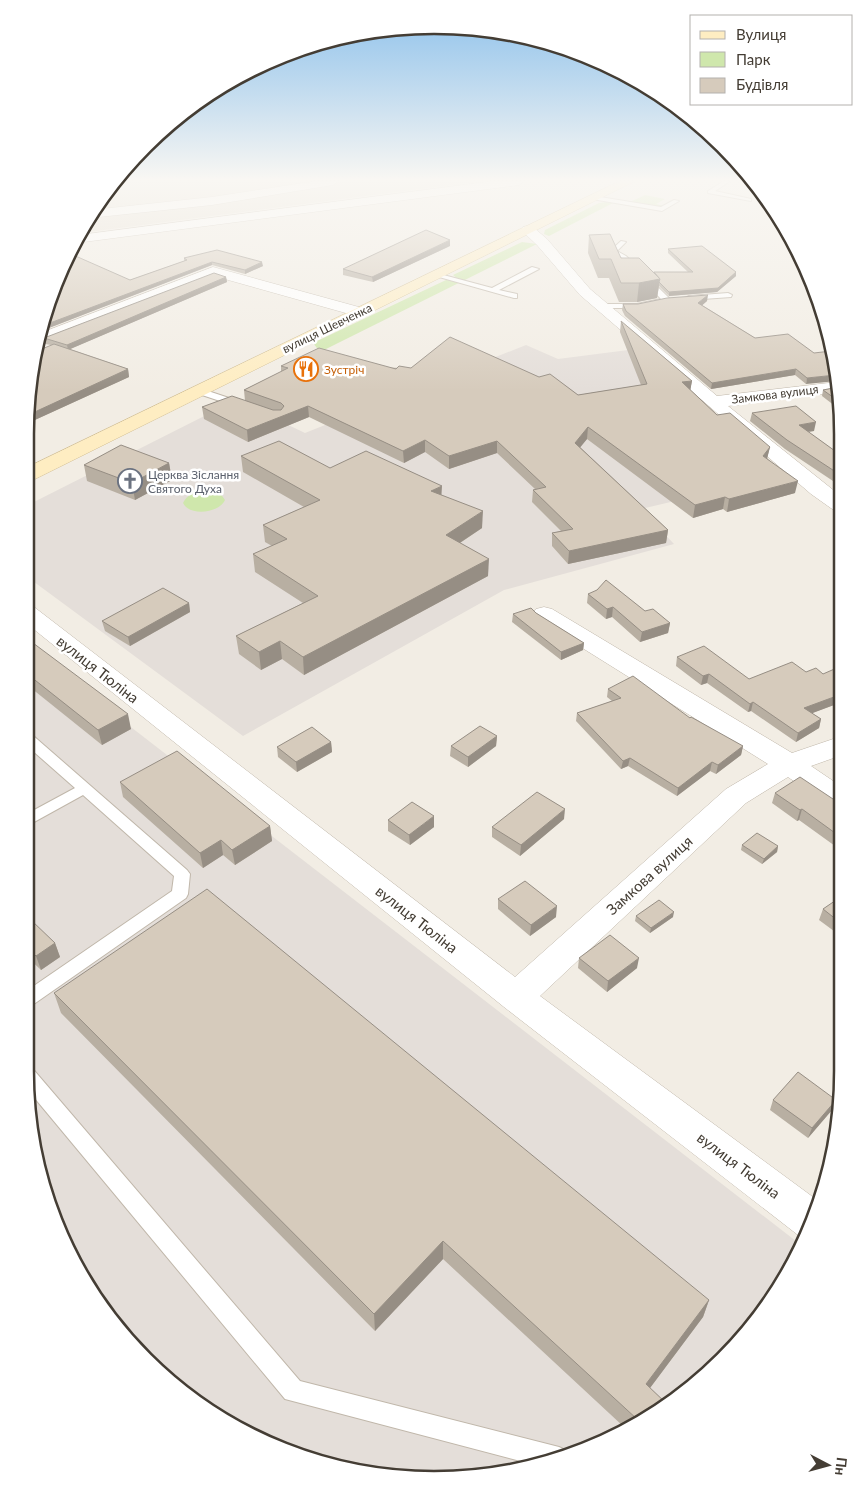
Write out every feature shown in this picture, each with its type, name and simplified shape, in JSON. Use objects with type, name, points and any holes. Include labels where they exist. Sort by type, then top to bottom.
[{"type":"main road","name":"вулиця Шевченка","points":[[34,469],[199,391],[485,251]]},
{"type":"street","name":"Замкова вулиця","points":[[550,251],[585,292],[713,402],[834,501]]},
{"type":"street","points":[[45,337],[213,271],[360,312]]},
{"type":"street","name":"Замкова вулиця","points":[[713,402],[831,388]]},
{"type":"street","points":[[544,614],[789,764],[834,795]]},
{"type":"street","name":"вулиця Тюліна","points":[[34,618],[516,996],[807,1217]]},
{"type":"street","name":"Замкова вулиця","points":[[516,996],[736,796],[789,764],[834,748]]},
{"type":"lane","points":[[612,251],[624,257],[666,300]]},
{"type":"lane","points":[[494,290],[535,269]]},
{"type":"lane","points":[[436,275],[514,296]]},
{"type":"lane","points":[[683,299],[728,295]]},
{"type":"lane","points":[[601,306],[637,306],[674,299]]},
{"type":"lane","points":[[199,391],[252,409]]},
{"type":"lane","points":[[34,743],[182,874],[180,894],[34,995]]},
{"type":"lane","points":[[34,817],[85,788]]},
{"type":"lane","points":[[35,1084],[293,1391],[546,1456]]},
{"type":"shaded area","points":[[526,345],[558,359],[636,349],[781,476],[641,509],[674,544],[504,590],[243,736],[34,582],[34,502],[236,400],[305,433]]},
{"type":"shaded area","points":[[34,652],[796,1241],[781,1271],[752,1315],[717,1354],[678,1389],[656,1404],[634,1418],[587,1441],[538,1458],[512,1464],[486,1468],[434,1471],[382,1468],[356,1464],[330,1458],[281,1441],[234,1418],[212,1404],[190,1389],[151,1354],[116,1315],[87,1271],[64,1224],[47,1175],[41,1149],[37,1123],[34,1071]]},
{"type":"green space","points":[[503,251],[522,251],[320,352],[313,343],[446,280],[460,281],[453,275]]},
{"type":"green space","points":[[205,491],[220,493],[225,500],[217,508],[204,512],[192,510],[183,503],[189,496]]},
{"type":"building","points":[[212,251],[222,251],[262,262],[245,270],[212,262],[49,323],[64,281],[76,256],[130,280],[187,260],[184,258]]},
{"type":"building","points":[[381,251],[426,251],[372,277],[343,269]]},
{"type":"building","points":[[596,251],[618,251],[621,258],[639,258],[660,279],[639,283],[621,283],[611,259],[599,259]]},
{"type":"building","points":[[670,251],[709,251],[736,272],[718,288],[669,292],[659,282],[660,279],[654,272],[693,272]]},
{"type":"building","points":[[214,273],[226,277],[67,345],[45,338]]},
{"type":"building","points":[[708,295],[698,303],[755,338],[788,334],[814,353],[826,352],[830,376],[807,378],[796,369],[712,383],[626,311],[623,304],[638,304],[667,298]]},
{"type":"building","points":[[621,321],[692,381],[682,382],[717,415],[730,413],[770,447],[763,456],[798,481],[729,499],[725,497],[695,505],[588,427],[575,443],[668,530],[569,551],[552,533],[573,529],[533,490],[546,487],[497,441],[449,456],[425,440],[403,451],[308,406],[247,430],[202,407],[232,396],[273,410],[281,410],[284,406],[281,403],[244,390],[288,368],[281,366],[319,348],[396,369],[399,366],[411,368],[450,337],[539,377],[550,374],[578,395],[647,384]]},
{"type":"building","points":[[54,344],[128,369],[35,412],[37,382],[43,349]]},
{"type":"building","points":[[831,388],[832,397],[823,390]]},
{"type":"building","points":[[796,406],[816,422],[799,425],[834,450],[834,471],[787,440],[752,413]]},
{"type":"building","points":[[279,441],[330,468],[366,451],[442,486],[431,491],[483,511],[446,535],[489,559],[303,657],[280,641],[259,652],[236,636],[318,596],[253,554],[287,539],[263,525],[320,500],[241,456]]},
{"type":"building","points":[[121,445],[169,463],[132,483],[84,465]]},
{"type":"building","points":[[606,580],[645,611],[653,609],[670,623],[642,632],[613,607],[607,609],[588,594],[597,590]]},
{"type":"building","points":[[163,588],[189,603],[128,637],[102,621]]},
{"type":"building","points":[[531,608],[584,643],[561,652],[513,614]]},
{"type":"building","points":[[34,644],[128,714],[98,730],[34,679]]},
{"type":"building","points":[[704,646],[749,679],[792,662],[806,672],[816,668],[823,674],[834,669],[834,697],[804,708],[821,719],[798,733],[753,702],[750,704],[709,674],[703,676],[677,657]]},
{"type":"building","points":[[633,676],[690,718],[743,746],[718,765],[712,762],[678,788],[630,758],[623,761],[577,713],[621,698],[608,689]]},
{"type":"building","points":[[480,726],[497,736],[468,757],[451,746]]},
{"type":"building","points":[[312,727],[331,742],[296,762],[277,747]]},
{"type":"building","points":[[177,751],[270,826],[232,850],[221,840],[200,853],[120,782]]},
{"type":"building","points":[[800,777],[834,800],[834,832],[802,809],[800,810],[775,793]]},
{"type":"building","points":[[537,792],[565,809],[521,845],[492,827]]},
{"type":"building","points":[[412,802],[434,816],[409,835],[388,820]]},
{"type":"building","points":[[757,833],[778,846],[764,859],[742,845]]},
{"type":"building","points":[[525,881],[557,906],[531,925],[498,899]]},
{"type":"building","points":[[207,889],[709,1300],[646,1384],[662,1400],[635,1417],[443,1241],[374,1314],[54,993]]},
{"type":"building","points":[[659,900],[674,912],[651,928],[636,916]]},
{"type":"building","points":[[834,901],[834,918],[823,909]]},
{"type":"building","points":[[34,923],[55,943],[36,956],[34,954]]},
{"type":"building","points":[[610,935],[639,958],[608,981],[579,958]]},
{"type":"building","points":[[798,1072],[833,1098],[832,1104],[812,1128],[773,1100]]},
{"type":"place","name":"Зустріч","points":[[306,369]]},
{"type":"place","name":"Церква Зіслання Святого Духа","points":[[130,481]]}]
